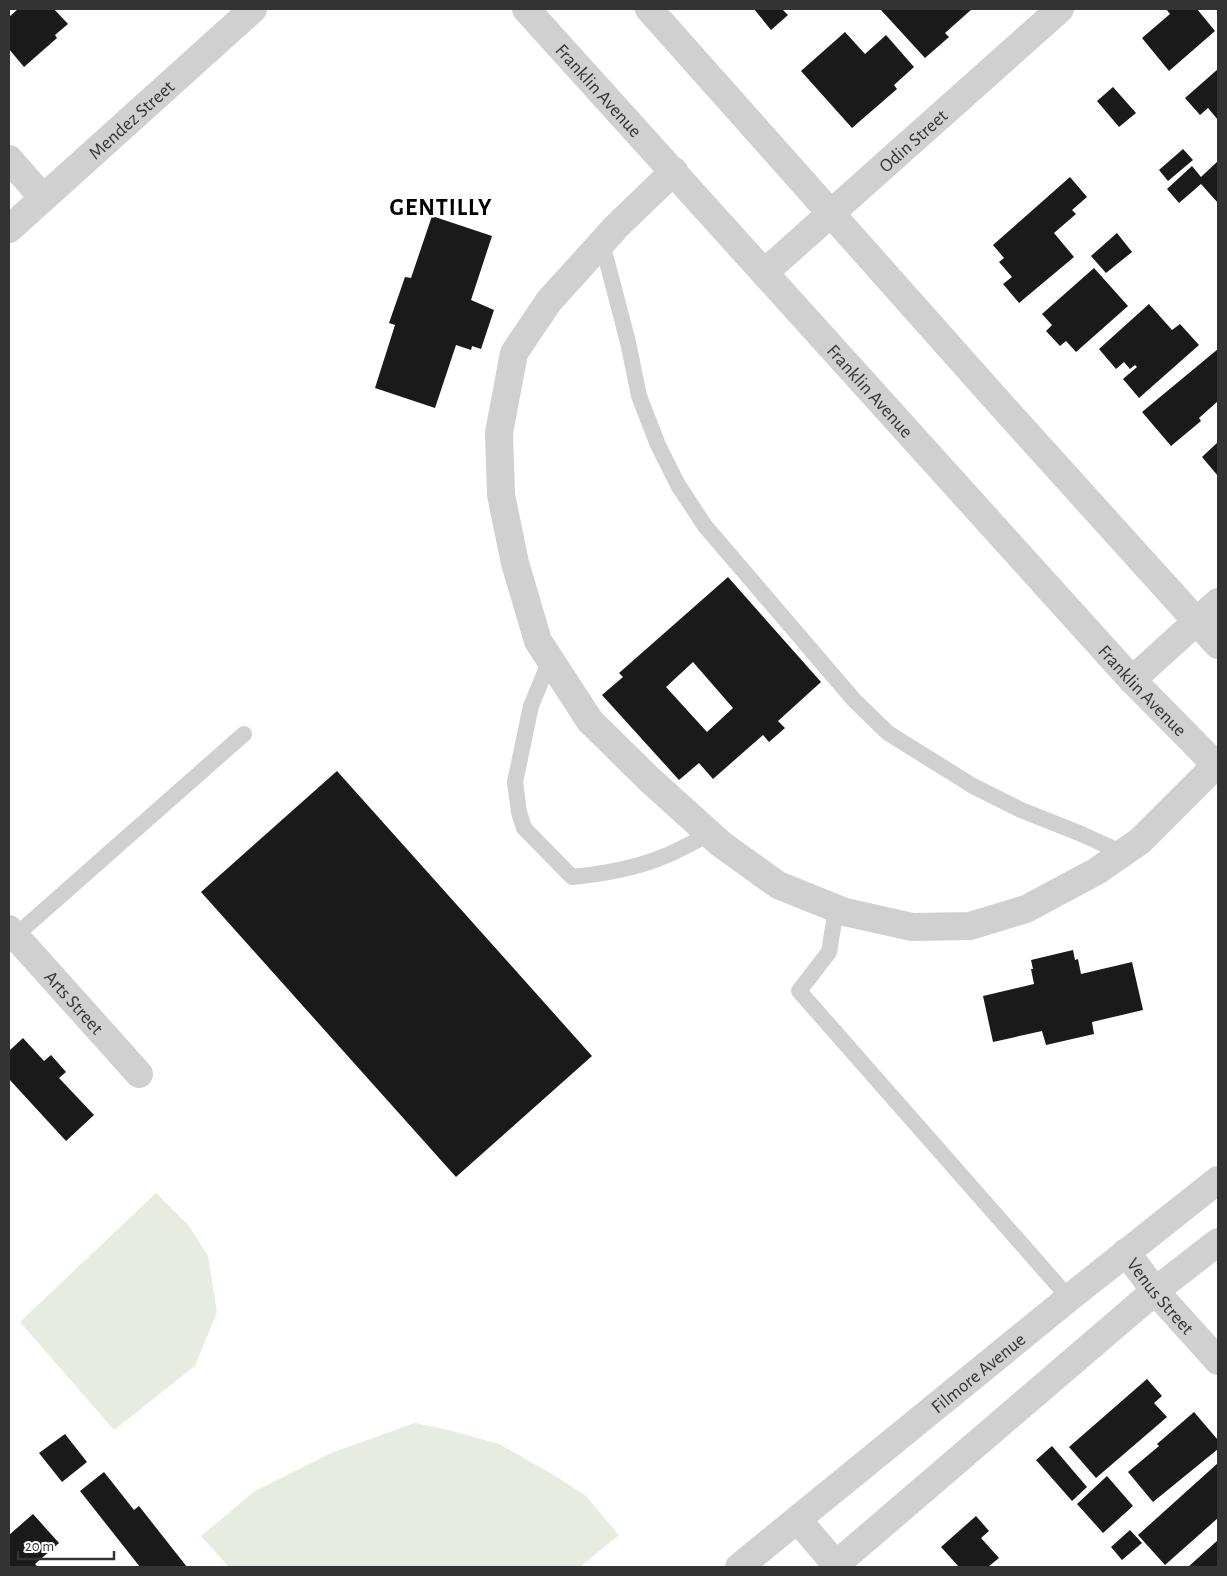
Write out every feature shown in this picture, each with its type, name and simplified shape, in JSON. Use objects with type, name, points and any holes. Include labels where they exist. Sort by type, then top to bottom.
[{"type":"street","name":"Mendez Street","points":[[9,229],[253,9]]},
{"type":"street","name":"Franklin Avenue","points":[[526,9],[1132,680],[1217,766]]},
{"type":"street","points":[[649,9],[1218,645]]},
{"type":"street","name":"Odin Street","points":[[765,272],[1060,9]]},
{"type":"street","points":[[9,159],[43,198]]},
{"type":"street","points":[[674,171],[548,301],[514,353],[499,433],[501,496],[515,563],[538,641],[590,721],[709,834],[778,885],[844,912],[912,927],[970,926],[1026,909],[1097,871],[1140,841],[1217,766]]},
{"type":"street","points":[[1132,680],[1218,602]]},
{"type":"street","name":"Arts Street","points":[[14,942],[140,1074]]},
{"type":"street","name":"Filmore Avenue","points":[[739,1567],[1069,1298],[1218,1180]]},
{"type":"street","points":[[798,1520],[836,1567],[1155,1291],[1218,1242]]},
{"type":"street","name":"Venus Street","points":[[1126,1252],[1155,1291],[1218,1361]]},
{"type":"lane","points":[[602,244],[628,342],[639,396],[658,445],[678,485],[705,526],[854,700],[888,732],[973,786],[1021,810],[1123,853]]},
{"type":"lane","points":[[550,660],[531,706],[515,782],[519,812],[524,828],[572,877],[628,868],[662,858],[709,834]]},
{"type":"lane","points":[[14,942],[244,734]]},
{"type":"lane","points":[[836,909],[829,952],[799,991],[1069,1298]]},
{"type":"shaded area","points":[[156,1193],[189,1226],[208,1256],[217,1312],[195,1366],[114,1430],[20,1322]]},
{"type":"shaded area","points":[[415,1423],[499,1444],[586,1496],[619,1535],[580,1567],[229,1567],[201,1536],[255,1491],[331,1453]]},
{"type":"building","points":[[18,9],[54,9],[68,24],[55,35],[57,38],[24,67],[9,49],[9,17]]},
{"type":"building","points":[[754,9],[782,9],[788,15],[771,30]]},
{"type":"building","points":[[882,9],[972,9],[945,33],[949,37],[925,58]]},
{"type":"building","points":[[1166,9],[1197,9],[1215,31],[1169,71],[1142,38],[1170,14]]},
{"type":"building","points":[[845,32],[865,54],[886,35],[914,67],[894,85],[897,89],[852,128],[801,71]]},
{"type":"building","points":[[1218,69],[1218,120],[1208,108],[1200,115],[1185,98]]},
{"type":"building","points":[[1113,87],[1136,113],[1119,127],[1097,101]]},
{"type":"building","points":[[1183,149],[1193,160],[1168,181],[1159,170]]},
{"type":"building","points":[[1218,161],[1218,203],[1201,184],[1179,203],[1167,189],[1192,166],[1201,177]]},
{"type":"building","points":[[1070,177],[1087,197],[1072,210],[1076,214],[1054,233],[1074,257],[1019,303],[1003,284],[1012,277],[999,262],[1004,258],[993,245]]},
{"type":"building","points":[[432,216],[492,236],[471,300],[494,310],[481,349],[472,346],[471,350],[456,345],[435,408],[375,388],[395,325],[389,323],[405,277],[411,278]]},
{"type":"building","points":[[1117,233],[1132,252],[1106,273],[1091,256]]},
{"type":"building","points":[[1094,268],[1128,306],[1076,352],[1066,341],[1060,346],[1046,331],[1052,325],[1042,314]]},
{"type":"building","points":[[1149,304],[1172,330],[1180,324],[1199,345],[1139,398],[1123,379],[1137,367],[1135,365],[1130,369],[1124,362],[1116,369],[1099,349]]},
{"type":"building","points":[[1218,349],[1218,401],[1199,418],[1201,421],[1171,446],[1142,412]]},
{"type":"building","points":[[1218,442],[1218,476],[1202,457]]},
{"type":"building","points":[[728,577],[821,682],[778,721],[785,728],[769,742],[763,735],[713,779],[699,763],[679,780],[602,695],[623,677],[619,673]],"holes":[[[693,662],[733,708],[707,732],[666,687]]]},
{"type":"building","points":[[337,771],[592,1056],[456,1177],[201,892]]},
{"type":"building","points":[[1073,950],[1075,960],[1078,959],[1081,974],[1132,962],[1143,1010],[1092,1022],[1094,1034],[1046,1045],[1042,1031],[993,1042],[983,996],[1034,984],[1031,960]]},
{"type":"building","points":[[23,1038],[44,1061],[51,1055],[66,1072],[59,1078],[94,1115],[66,1141],[9,1079],[9,1051]]},
{"type":"building","points":[[1147,1379],[1162,1396],[1154,1403],[1167,1417],[1096,1478],[1069,1447]]},
{"type":"building","points":[[1194,1412],[1218,1440],[1218,1449],[1153,1502],[1128,1472],[1159,1446],[1157,1444]]},
{"type":"building","points":[[65,1434],[87,1462],[62,1482],[39,1453]]},
{"type":"building","points":[[1052,1446],[1087,1487],[1072,1501],[1036,1460]]},
{"type":"building","points":[[1218,1463],[1218,1518],[1165,1565],[1138,1535]]},
{"type":"building","points":[[104,1472],[134,1510],[139,1506],[187,1567],[140,1567],[80,1491]]},
{"type":"building","points":[[1107,1476],[1133,1506],[1103,1533],[1077,1504]]},
{"type":"building","points":[[33,1514],[59,1543],[35,1564],[38,1567],[9,1567],[9,1535]]},
{"type":"building","points":[[976,1516],[989,1531],[981,1538],[999,1558],[988,1567],[959,1567],[941,1547]]},
{"type":"building","points":[[1130,1530],[1142,1543],[1122,1560],[1111,1547]]},
{"type":"building","points":[[1218,1540],[1218,1567],[1188,1567]]},
{"type":"district","name":"GENTILLY","points":[[441,207]]}]
